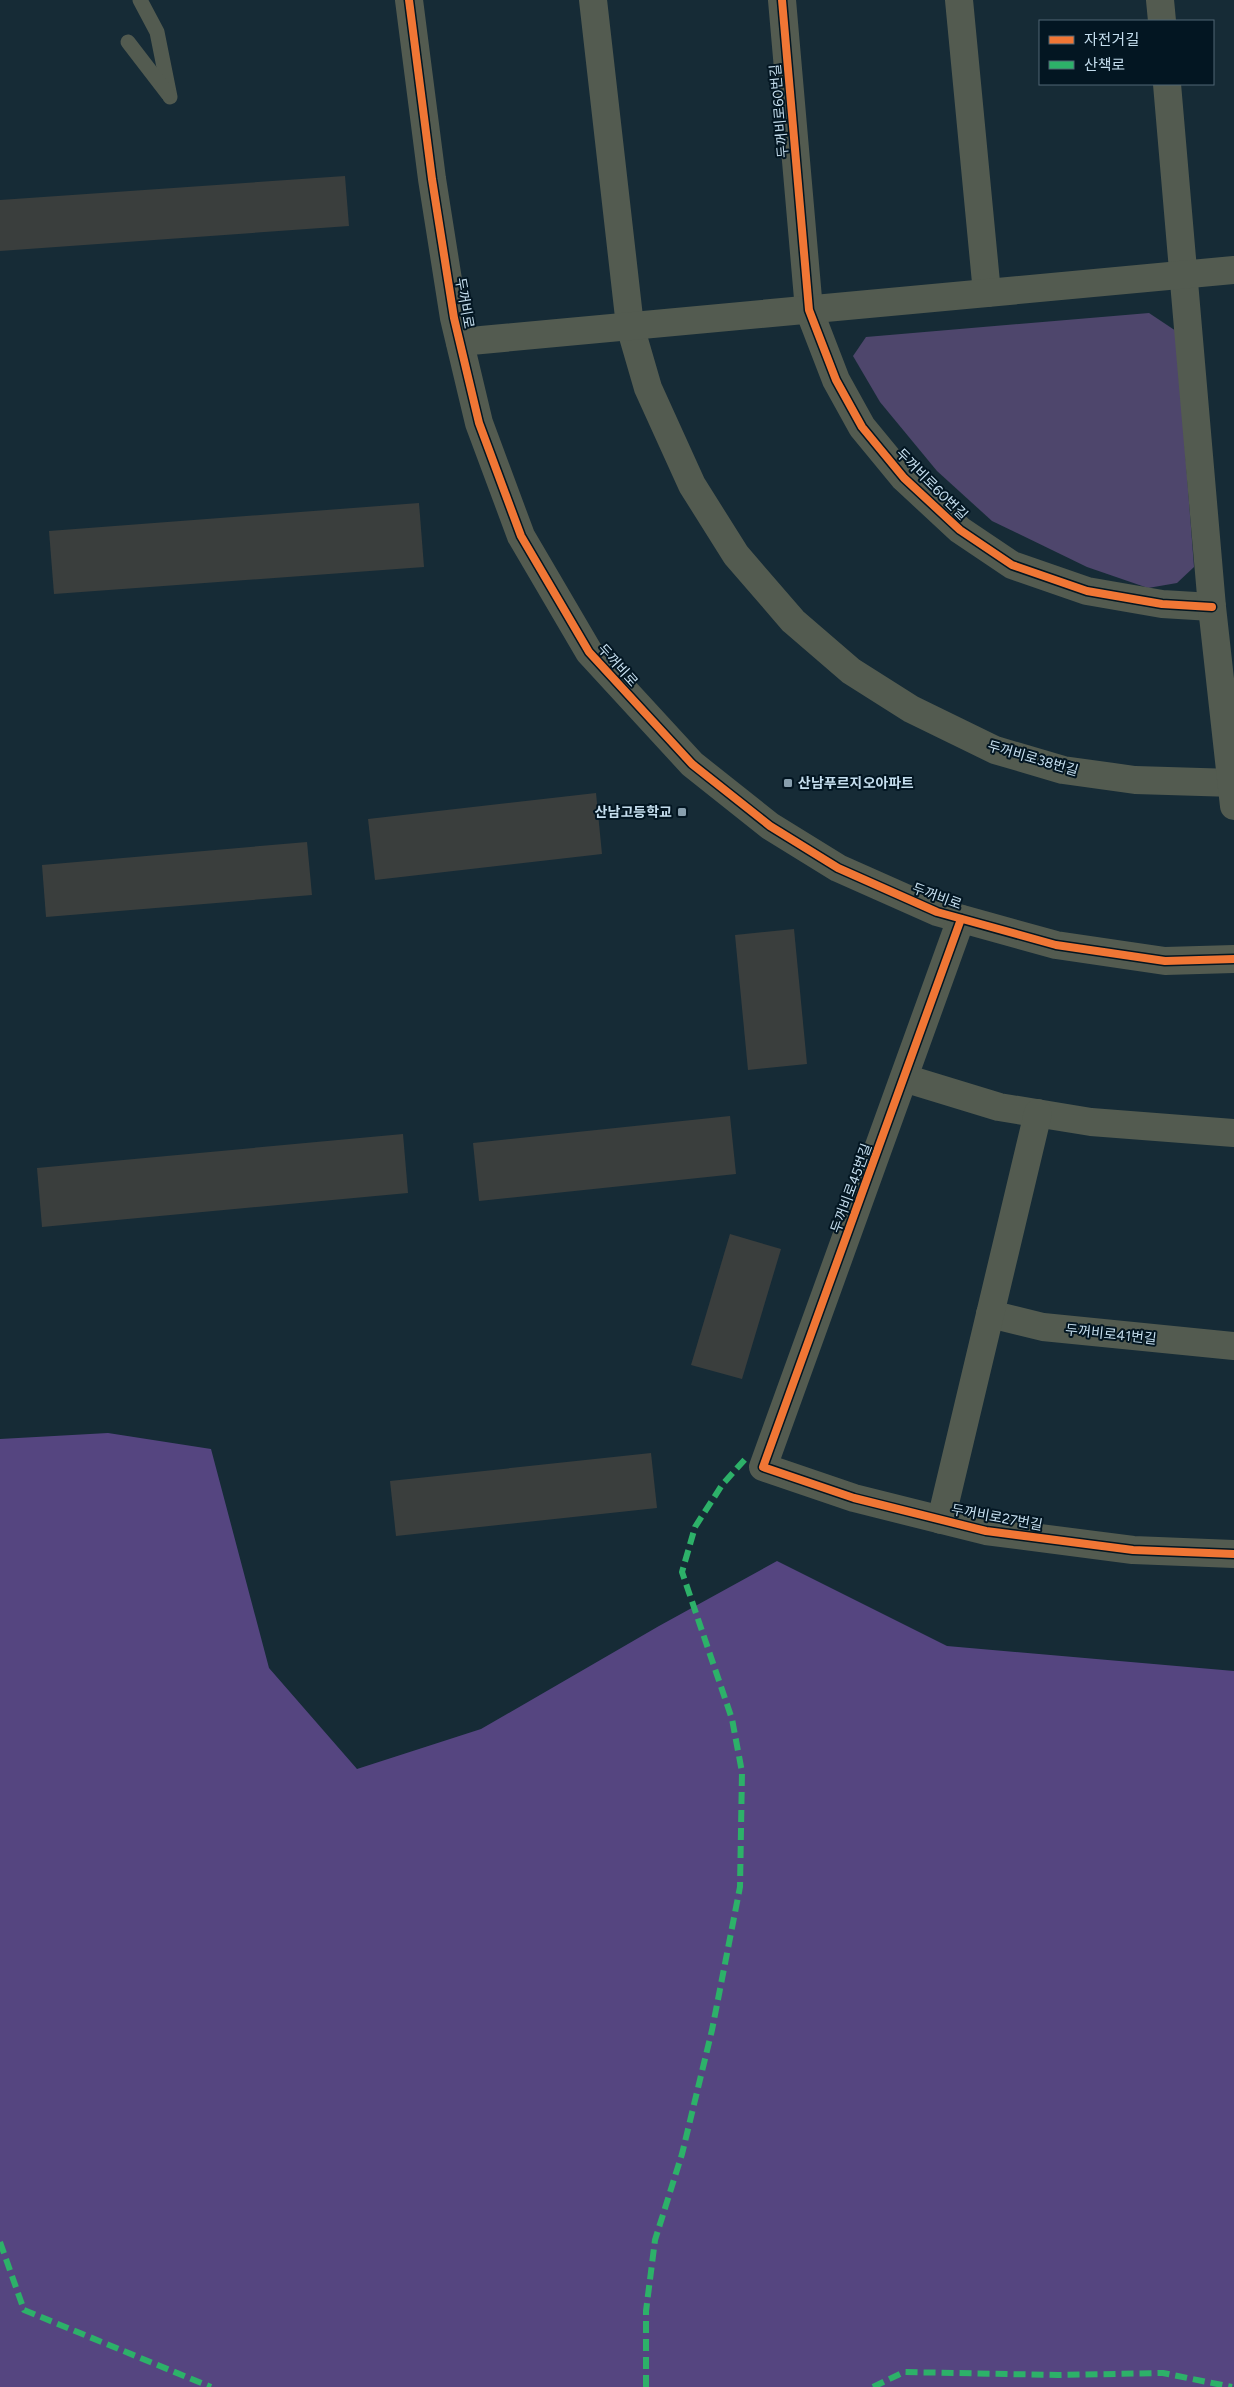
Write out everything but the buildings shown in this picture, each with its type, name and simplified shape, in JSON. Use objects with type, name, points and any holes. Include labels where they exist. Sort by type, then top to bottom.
[{"type":"street","name":"두꺼비로","points":[[409,0],[432,179],[460,342],[479,423],[520,536],[589,652],[692,764],[770,826],[838,868],[937,912],[1065,946],[1165,961],[1234,960]]},
{"type":"street","points":[[593,0],[630,326]]},
{"type":"street","name":"두꺼비로60번길","points":[[782,0],[809,310],[836,380],[862,427],[904,478],[960,530],[1012,565],[1087,591],[1162,604],[1212,607]]},
{"type":"street","points":[[959,0],[987,293]]},
{"type":"street","points":[[1160,0],[1162,20]]},
{"type":"street","points":[[1167,85],[1185,274],[1212,607],[1233,791]]},
{"type":"street","points":[[460,342],[1234,270]]},
{"type":"street","name":"두꺼비로38번길","points":[[630,326],[648,388],[692,485],[736,555],[793,622],[851,671],[911,709],[995,750],[1063,770],[1233,791]]},
{"type":"street","name":"두꺼비로45번길","points":[[764,1467],[962,919]]},
{"type":"street","points":[[904,1078],[999,1107],[1091,1122],[1234,1133]]},
{"type":"street","points":[[940,1520],[1038,1113]]},
{"type":"street","name":"두꺼비로41번길","points":[[990,1314],[1043,1327],[1234,1346]]},
{"type":"street","name":"두꺼비로27번길","points":[[764,1467],[854,1498],[986,1531],[1133,1550],[1234,1554]]},
{"type":"lane","points":[[128,42],[170,97],[157,32],[140,0]]},
{"type":"shaded area","points":[[1149,313],[1176,331],[1194,567],[1177,583],[1148,588],[1087,567],[992,521],[937,471],[880,402],[853,356],[866,337]]},
{"type":"shaded area","points":[[108,1433],[211,1449],[269,1668],[357,1769],[481,1729],[659,1626],[777,1561],[947,1646],[1234,1671],[1234,2387],[0,2387],[0,1439]]},
{"type":"marked path","points":[[646,2387],[646,2311],[655,2240],[682,2154],[712,2030],[740,1887],[742,1772],[732,1719],[682,1572],[695,1527],[722,1485],[747,1457]]},
{"type":"marked path","points":[[0,2242],[24,2310],[211,2387]]},
{"type":"marked path","points":[[873,2387],[904,2372],[1058,2375],[1163,2373],[1232,2387]]},
{"type":"cycle path","points":[[409,0],[432,179],[454,318],[479,423],[521,536],[589,652],[692,764],[770,826],[838,868],[937,912],[1056,945],[1165,961],[1234,959]]},
{"type":"cycle path","points":[[782,0],[809,310],[836,380],[862,427],[904,478],[960,530],[1012,565],[1087,591],[1162,604],[1212,607]]},
{"type":"cycle path","points":[[961,919],[763,1467],[854,1498],[986,1531],[1133,1550],[1234,1554]]},
{"type":"place","name":"산남푸르지오아파트","points":[[788,783]]},
{"type":"place","name":"산남고등학교","points":[[682,812]]}]
